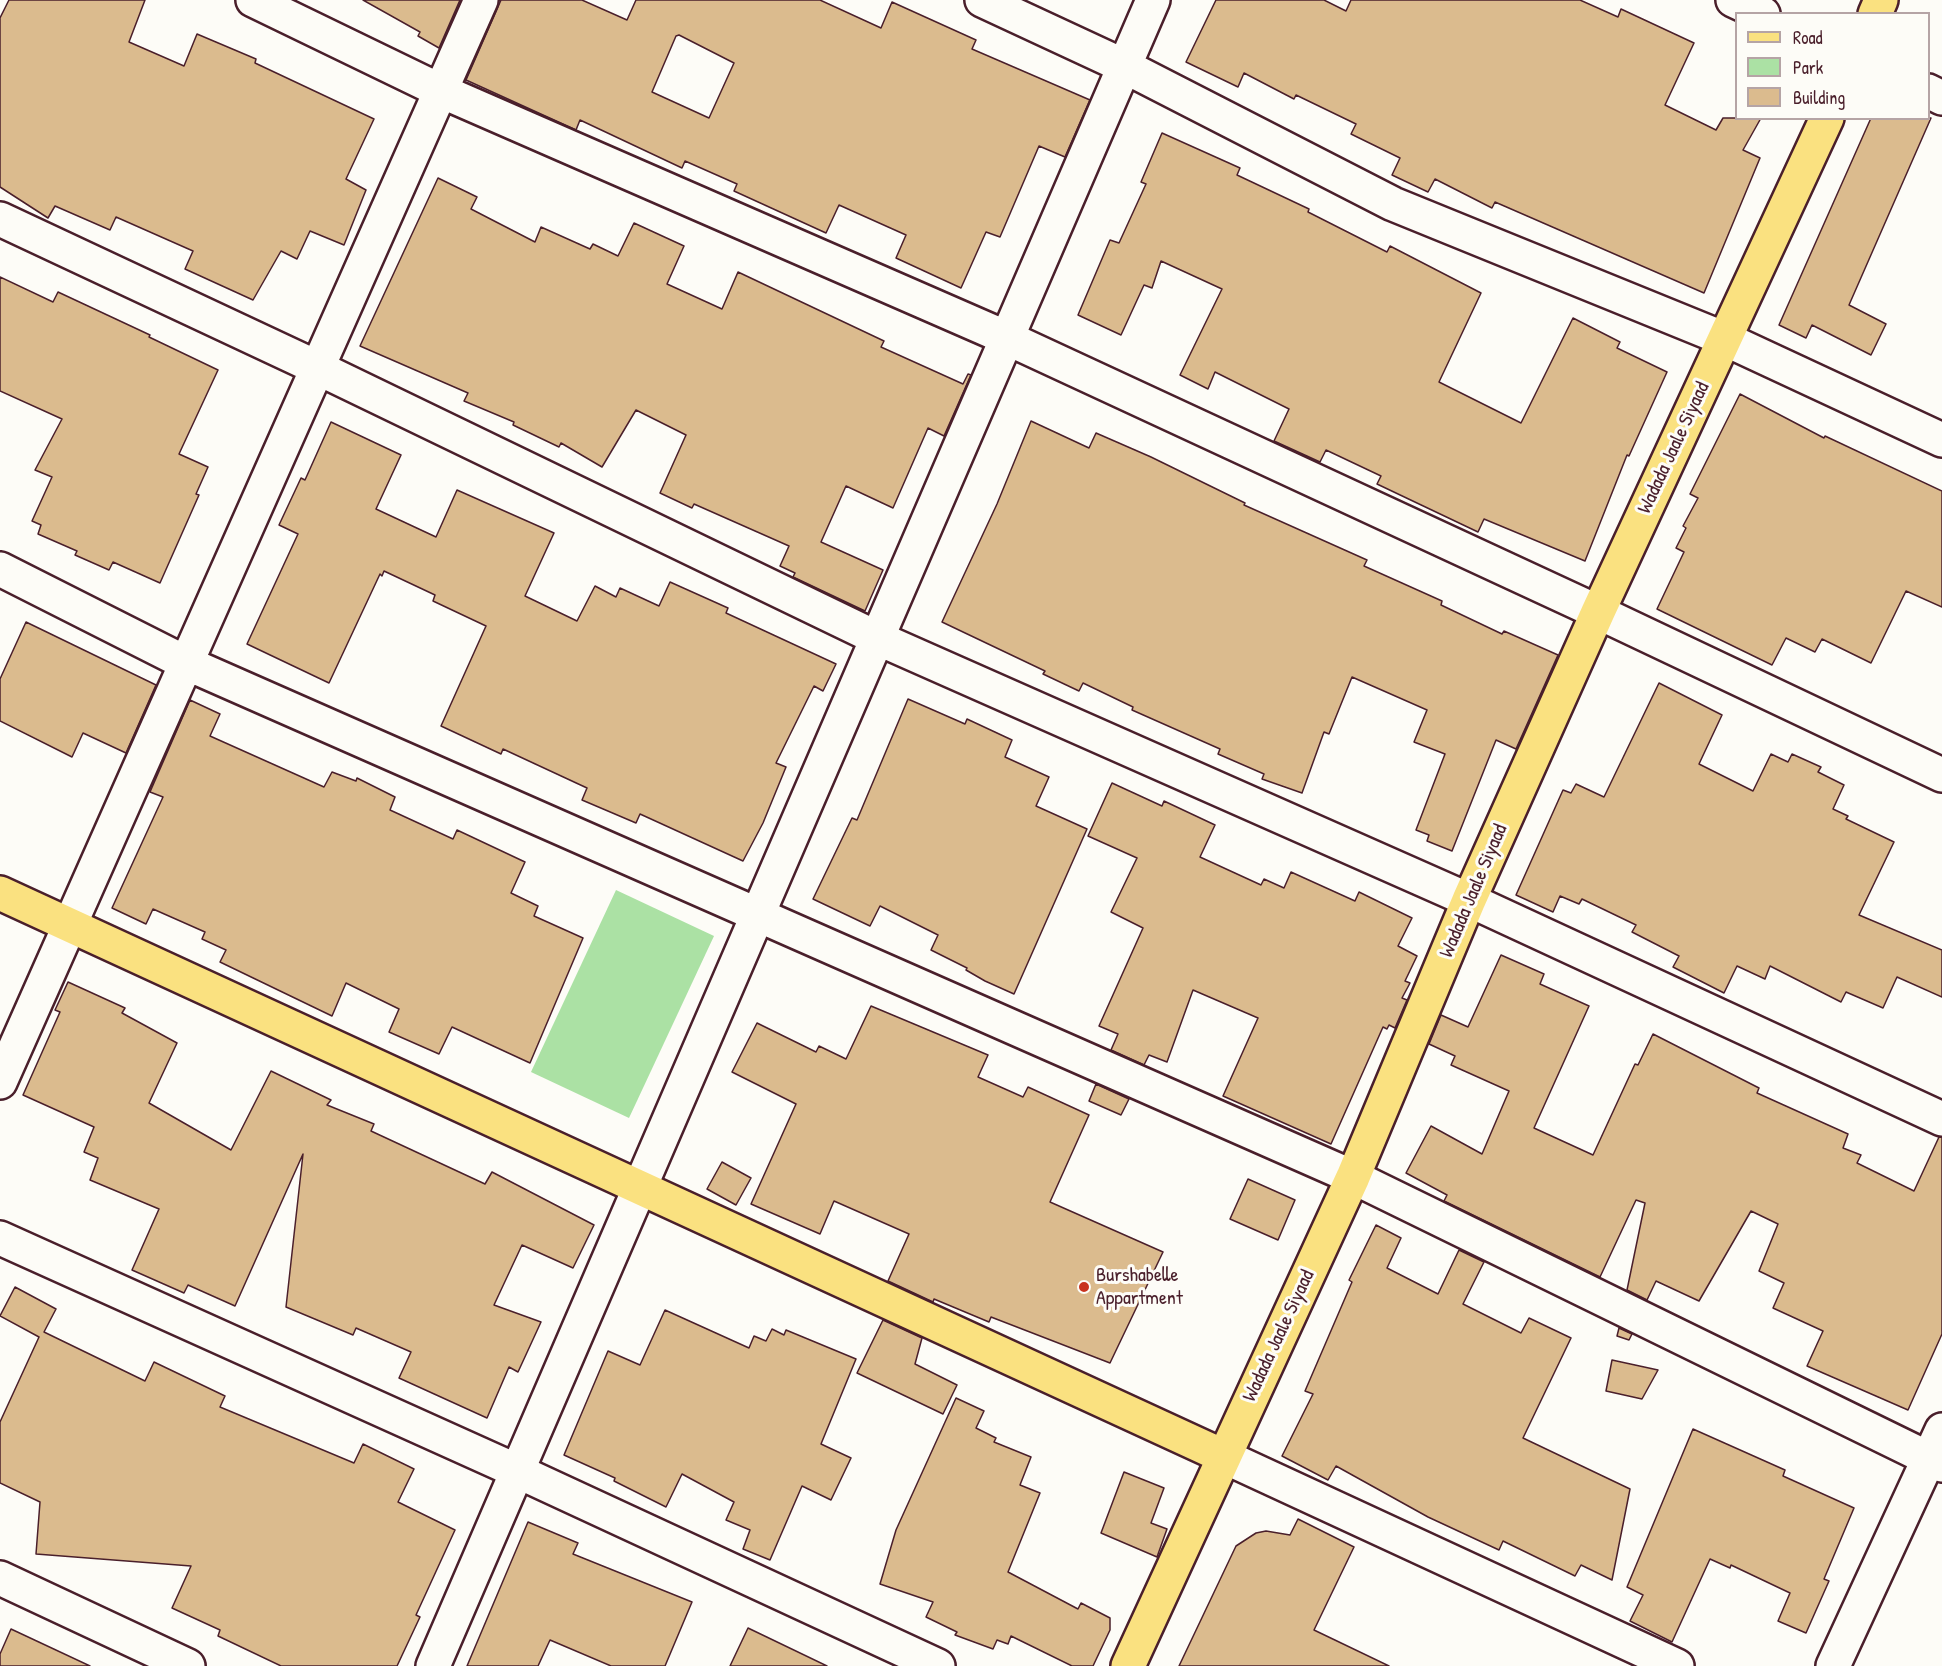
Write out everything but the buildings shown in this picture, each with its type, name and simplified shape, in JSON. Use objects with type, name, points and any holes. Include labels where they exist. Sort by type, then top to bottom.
[{"type":"main road","name":"Wadada Jaale Siyaad","points":[[1128,1666],[1353,1177],[1468,900],[1598,612],[1826,120]]},
{"type":"main road","points":[[0,894],[1223,1456]]},
{"type":"street","points":[[253,0],[441,90],[1007,338],[1598,612],[1942,775]]},
{"type":"street","points":[[0,1082],[481,0]]},
{"type":"street","points":[[982,0],[1124,66],[1393,204],[1725,339],[1942,440]]},
{"type":"street","points":[[433,1666],[1153,0]]},
{"type":"street","points":[[1733,0],[1759,12]]},
{"type":"street","points":[[0,219],[318,368],[877,638],[1468,900],[1942,1119]]},
{"type":"street","points":[[0,569],[186,663],[1353,1177],[1935,1462]]},
{"type":"street","points":[[0,1238],[517,1471],[938,1666]]},
{"type":"street","points":[[1833,1666],[1935,1462],[1942,1430]]},
{"type":"street","points":[[1223,1456],[1677,1666]]},
{"type":"street","points":[[0,1578],[188,1666]]},
{"type":"green space","points":[[616,890],[714,936],[629,1118],[531,1072]]},
{"type":"place","name":"Burshabelle Appartment","points":[[1084,1287]]}]
